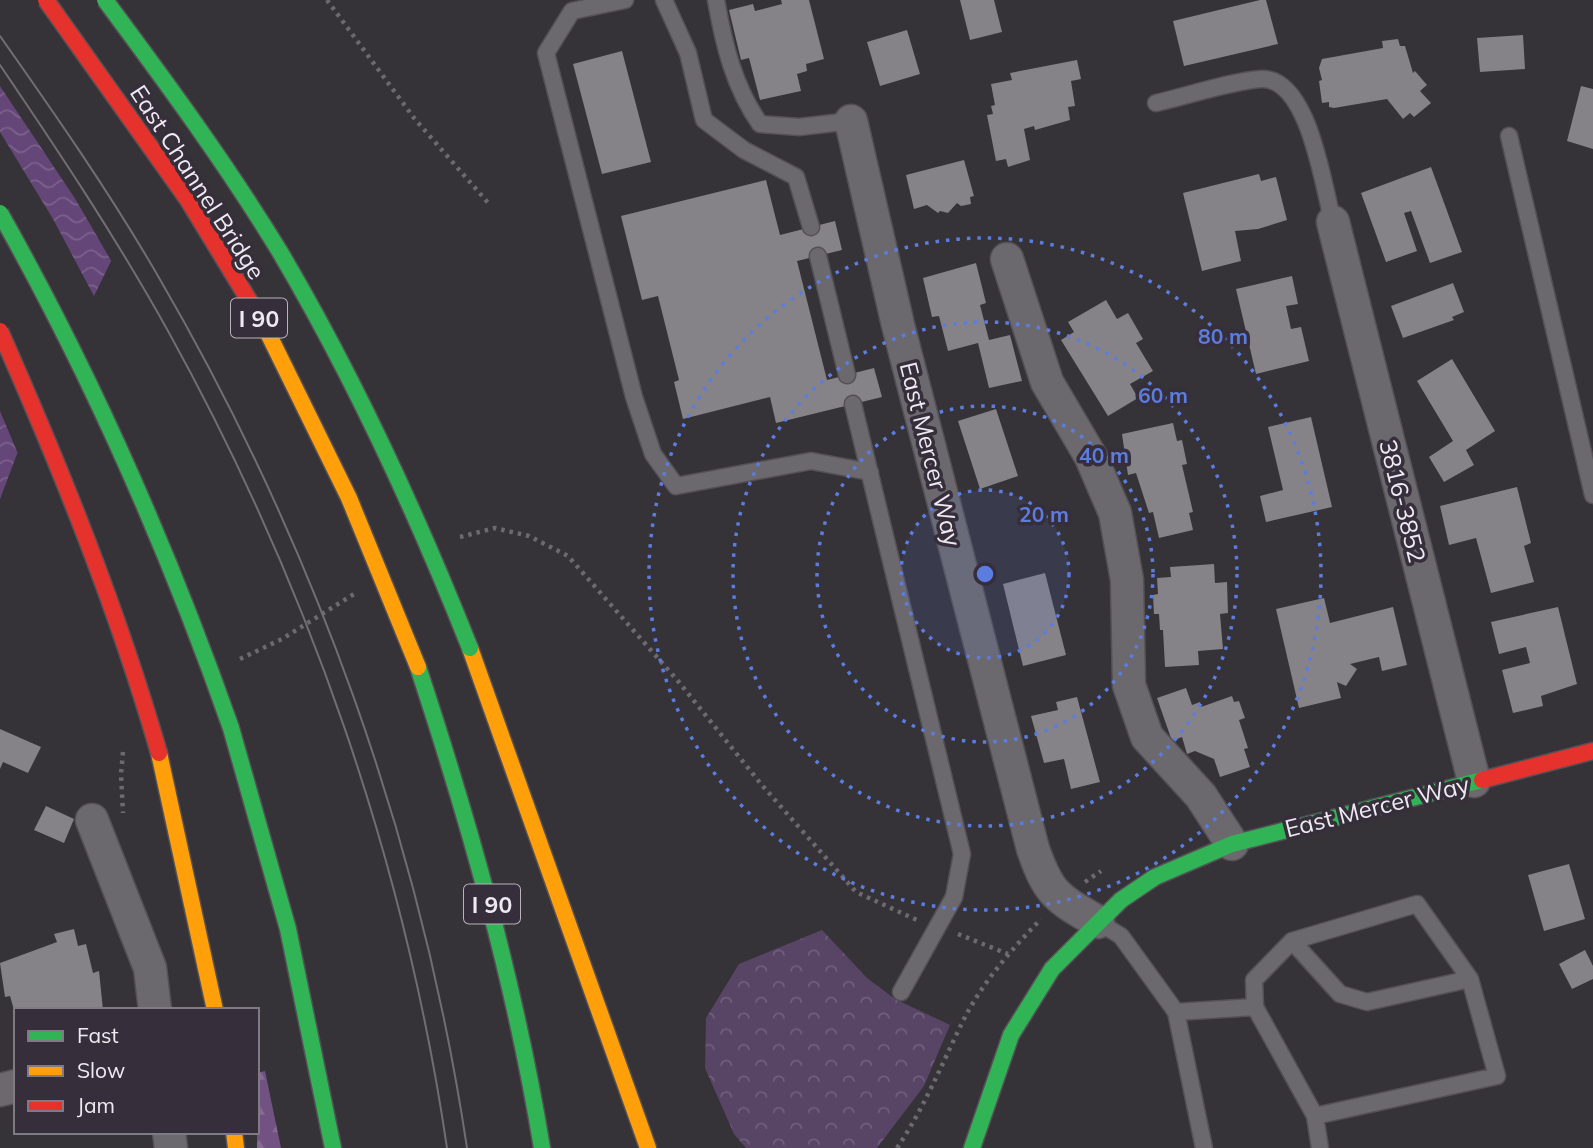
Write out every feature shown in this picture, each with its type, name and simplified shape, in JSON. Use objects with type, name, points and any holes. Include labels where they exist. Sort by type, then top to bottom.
[{"type":"main road","name":"East Channel Bridge","points":[[46,0],[195,211],[259,319],[356,513],[418,667],[476,843],[500,932],[523,1035],[542,1148]]},
{"type":"main road","points":[[104,0],[225,167],[301,288],[410,502],[470,648],[648,1148]]},
{"type":"main road","points":[[0,213],[32,268],[122,451],[197,628],[231,728],[288,929],[333,1148]]},
{"type":"main road","points":[[0,331],[58,464],[113,605],[159,753],[215,1008]]},
{"type":"main road","name":"East Mercer Way","points":[[972,1148],[1011,1035],[1052,969],[1098,922],[1155,877],[1232,844],[1593,751]]},
{"type":"street","name":"East Mercer Way","points":[[851,121],[898,326],[1033,849],[1044,881],[1059,900],[1098,922]]},
{"type":"street","name":"3816-3852","points":[[1333,222],[1474,781]]},
{"type":"street","points":[[1007,259],[1047,382],[1091,457],[1115,513],[1127,580],[1129,685],[1147,737],[1201,796],[1232,844]]},
{"type":"street","points":[[92,820],[150,968],[155,1008]]},
{"type":"lane","points":[[625,0],[572,11],[546,53],[631,384],[653,454],[676,486],[811,461],[870,472]]},
{"type":"lane","points":[[664,0],[688,53],[704,120],[744,150],[796,177],[811,227]]},
{"type":"lane","points":[[716,0],[722,37],[742,99],[760,124],[799,127],[851,121]]},
{"type":"lane","points":[[1156,103],[1262,79],[1280,82],[1294,95],[1304,115],[1333,222]]},
{"type":"lane","points":[[1509,136],[1593,495]]},
{"type":"lane","points":[[818,256],[847,375]]},
{"type":"lane","points":[[853,404],[962,854],[954,897],[901,992]]},
{"type":"lane","points":[[1315,1116],[1497,1076],[1470,979],[1417,904],[1292,941],[1254,980],[1255,1007],[1315,1116],[1320,1148]]},
{"type":"lane","points":[[1098,922],[1121,936],[1176,1012],[1204,1148]]},
{"type":"lane","points":[[1292,941],[1340,994],[1367,1002],[1470,979]]},
{"type":"lane","points":[[1176,1012],[1255,1007]]},
{"type":"path","points":[[327,0],[414,118],[490,205]]},
{"type":"path","points":[[455,539],[495,528],[529,536],[568,556],[678,681],[761,783],[856,892],[900,915],[1008,954]]},
{"type":"path","points":[[236,660],[282,639],[362,590]]},
{"type":"path","points":[[897,1148],[916,1121],[963,1021],[1008,954],[1059,900]]},
{"type":"green space","points":[[822,930],[867,978],[895,999],[950,1025],[924,1086],[877,1148],[746,1148],[734,1134],[705,1068],[706,1018],[739,964]]},
{"type":"green space","points":[[265,1071],[281,1148],[257,1148],[259,1072]]},
{"type":"water","points":[[0,0],[73,65],[115,253],[17,454],[0,499]]},
{"type":"pier","points":[[0,0],[90,0],[77,65],[118,252],[113,264],[76,200],[0,86]]},
{"type":"pier","points":[[0,132],[53,219],[96,300],[19,456],[0,411]]},
{"type":"building","points":[[781,0],[809,0],[824,59],[806,64],[807,71],[797,74],[801,91],[760,100],[749,58],[741,60],[729,10],[753,4],[755,11],[782,4]]},
{"type":"building","points":[[960,0],[994,0],[1002,32],[970,40]]},
{"type":"building","points":[[1266,0],[1278,44],[1184,66],[1173,21]]},
{"type":"building","points":[[907,30],[920,74],[880,86],[867,42]]},
{"type":"building","points":[[1523,35],[1525,69],[1480,72],[1477,38]]},
{"type":"building","points":[[1398,39],[1400,46],[1405,46],[1413,73],[1415,71],[1427,85],[1420,91],[1431,103],[1414,117],[1410,113],[1403,119],[1387,99],[1334,108],[1329,107],[1329,102],[1322,103],[1319,68],[1322,59],[1383,48],[1382,41]]},
{"type":"building","points":[[622,51],[651,162],[602,174],[573,64]]},
{"type":"building","points":[[1077,60],[1081,79],[1071,81],[1075,106],[1068,107],[1070,120],[1035,130],[1034,126],[1024,129],[1030,160],[1008,167],[1006,159],[996,161],[987,115],[993,114],[991,106],[995,105],[991,84],[1012,80],[1010,73]]},
{"type":"building","points":[[1581,86],[1593,89],[1593,149],[1567,141]]},
{"type":"building","points":[[964,160],[974,196],[970,197],[971,204],[961,206],[957,203],[948,213],[938,213],[927,205],[914,209],[906,175]]},
{"type":"building","points":[[1431,167],[1462,252],[1430,263],[1411,211],[1404,213],[1417,251],[1386,262],[1361,193]]},
{"type":"building","points":[[1259,174],[1261,181],[1276,177],[1287,220],[1258,229],[1235,231],[1241,261],[1202,271],[1183,193]]},
{"type":"building","points":[[766,180],[780,235],[835,221],[842,250],[797,261],[827,380],[874,368],[882,397],[776,423],[770,397],[683,419],[674,382],[679,380],[658,296],[642,300],[621,216]]},
{"type":"building","points":[[976,263],[986,303],[980,305],[989,340],[1010,335],[1022,381],[989,388],[978,343],[948,351],[939,316],[932,317],[923,278]]},
{"type":"building","points":[[1292,276],[1298,304],[1286,306],[1291,329],[1301,327],[1309,361],[1256,374],[1236,289]]},
{"type":"building","points":[[1453,283],[1464,312],[1452,317],[1454,320],[1403,338],[1391,306]]},
{"type":"building","points":[[1106,300],[1117,319],[1128,313],[1143,339],[1136,343],[1153,371],[1130,384],[1138,398],[1108,416],[1061,340],[1074,332],[1068,322]]},
{"type":"building","points":[[1452,359],[1495,431],[1466,450],[1474,465],[1444,482],[1429,457],[1453,441],[1417,381]]},
{"type":"building","points":[[996,409],[1018,476],[980,489],[958,421]]},
{"type":"building","points":[[1311,417],[1332,507],[1266,522],[1260,496],[1283,490],[1268,427]]},
{"type":"building","points":[[1173,423],[1177,441],[1182,440],[1187,464],[1182,465],[1193,512],[1189,513],[1193,530],[1159,538],[1153,512],[1149,513],[1136,473],[1128,475],[1122,434]]},
{"type":"building","points":[[1517,487],[1531,543],[1524,546],[1534,582],[1491,593],[1476,538],[1449,545],[1440,506]]},
{"type":"building","points":[[1214,564],[1215,583],[1227,582],[1228,613],[1220,614],[1223,649],[1198,651],[1199,665],[1165,667],[1163,630],[1160,630],[1159,614],[1154,614],[1153,595],[1158,594],[1157,578],[1171,577],[1170,567]]},
{"type":"building","points":[[1045,573],[1066,655],[1023,666],[1003,584]]},
{"type":"building","points":[[1324,598],[1330,623],[1393,607],[1407,665],[1382,671],[1379,657],[1350,664],[1357,669],[1346,686],[1337,682],[1341,698],[1299,708],[1276,609]]},
{"type":"building","points":[[1558,607],[1577,684],[1541,696],[1543,706],[1513,713],[1502,670],[1530,663],[1526,647],[1499,654],[1491,622]]},
{"type":"building","points":[[1186,688],[1192,705],[1200,702],[1201,707],[1232,696],[1234,702],[1239,701],[1245,718],[1239,720],[1248,748],[1244,749],[1250,767],[1220,777],[1214,759],[1195,751],[1187,754],[1182,737],[1172,741],[1157,698]]},
{"type":"building","points":[[1077,697],[1100,782],[1071,789],[1064,759],[1044,763],[1031,716],[1058,710],[1056,702]]},
{"type":"building","points":[[0,729],[41,747],[28,773],[3,762],[0,769]]},
{"type":"building","points":[[46,806],[74,819],[64,843],[34,830]]},
{"type":"building","points":[[1569,864],[1585,919],[1544,931],[1528,875]]},
{"type":"building","points":[[74,929],[78,946],[86,944],[93,973],[99,971],[103,1008],[14,1010],[10,996],[5,997],[0,963],[57,942],[54,934]]},
{"type":"building","points":[[1585,950],[1593,966],[1593,979],[1572,989],[1559,964]]},
{"type":"tram line","points":[[0,36],[62,124],[158,276],[214,378],[266,482],[312,589],[354,697],[390,808],[421,920],[447,1033],[467,1148]]},
{"type":"tram line","points":[[0,65],[108,229],[168,331],[265,525],[307,625],[344,727],[377,831],[405,935],[429,1041],[447,1148]]},
{"type":"traffic: fast","points":[[105,0],[217,156],[280,252],[334,348],[383,447],[470,648]]},
{"type":"traffic: fast","points":[[0,213],[66,338],[127,465],[181,595],[231,728]]},
{"type":"traffic: fast","points":[[418,667],[456,786],[505,965],[542,1148]]},
{"type":"traffic: fast","points":[[231,728],[288,929],[333,1148]]},
{"type":"traffic: fast","points":[[972,1148],[1011,1035],[1052,969],[1121,900],[1155,877],[1232,844],[1482,780]]},
{"type":"traffic: slow","points":[[264,325],[349,498],[418,667]]},
{"type":"traffic: slow","points":[[470,648],[648,1148]]},
{"type":"traffic: slow","points":[[159,753],[215,1008]]},
{"type":"traffic: slow","points":[[234,1134],[236,1148]]},
{"type":"traffic: jam","points":[[46,0],[188,200],[264,325]]},
{"type":"traffic: jam","points":[[0,331],[87,539],[125,645],[159,753]]},
{"type":"traffic: jam","points":[[1482,780],[1593,751]]}]
